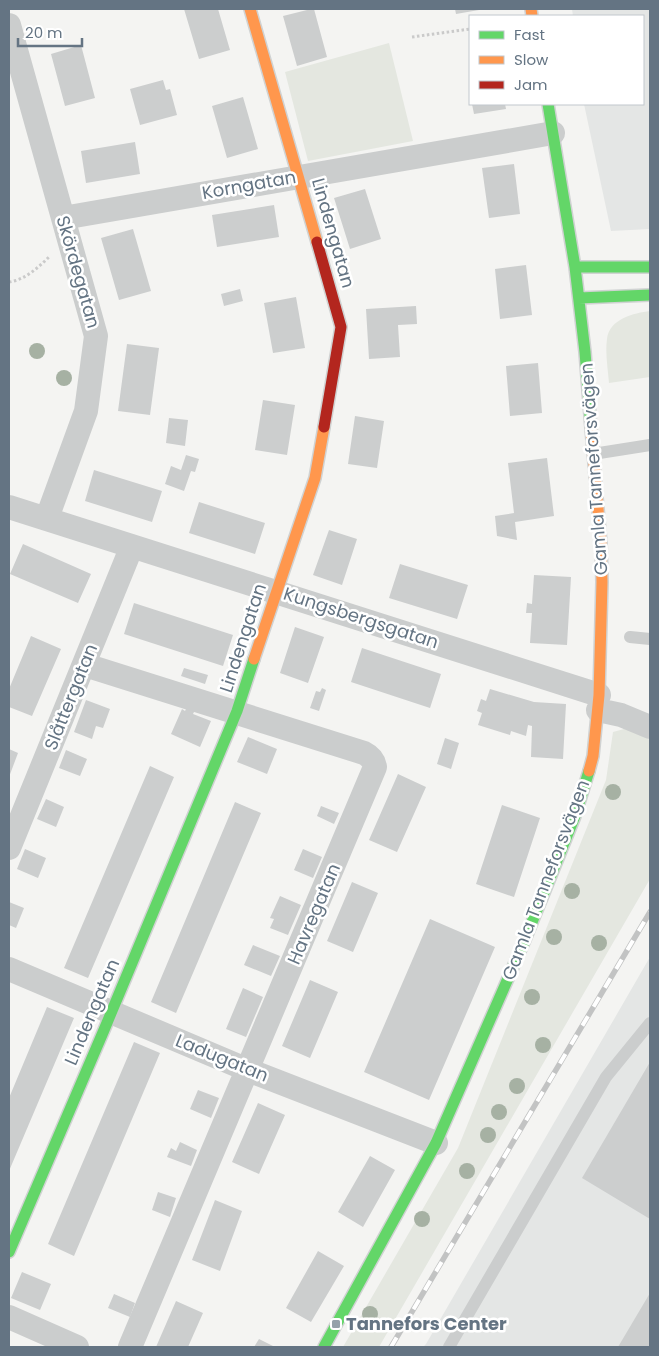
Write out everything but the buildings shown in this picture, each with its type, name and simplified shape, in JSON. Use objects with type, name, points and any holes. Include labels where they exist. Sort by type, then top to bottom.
[{"type":"street","name":"Lindengatan","points":[[9,1252],[237,711],[315,478],[341,327],[250,9]]},
{"type":"street","name":"Skördegatan","points":[[9,25],[96,336],[86,411],[47,518]]},
{"type":"street","name":"Gamla Tanneforsvägen","points":[[324,1347],[436,1143],[524,942],[574,816],[593,756],[599,702],[601,544],[579,298],[548,105]]},
{"type":"street","name":"Korngatan","points":[[66,228],[299,176],[553,132]]},
{"type":"street","points":[[575,267],[650,267]]},
{"type":"street","points":[[579,298],[650,295]]},
{"type":"street","name":"Kungsbergsgatan","points":[[9,507],[277,591],[599,702],[621,715],[650,727]]},
{"type":"street","name":"Slåttergatan","points":[[9,848],[132,546]]},
{"type":"street","name":"Havregatan","points":[[84,665],[237,711],[364,753],[370,756],[375,767],[130,1347]]},
{"type":"street","name":"Ladugatan","points":[[9,970],[248,1070],[436,1143]]},
{"type":"street","points":[[9,1318],[77,1347]]},
{"type":"lane","points":[[593,454],[650,444]]},
{"type":"lane","points":[[630,638],[650,639]]},
{"type":"lane","points":[[454,1346],[606,1077],[650,1023]]},
{"type":"path","points":[[412,37],[469,28]]},
{"type":"path","points":[[9,282],[27,275],[39,267],[66,228]]},
{"type":"shaded area","points":[[572,9],[650,9],[650,229],[611,231],[584,105],[644,105],[644,15],[573,15]]},
{"type":"shaded area","points":[[389,43],[413,141],[308,161],[285,72]]},
{"type":"shaded area","points":[[650,311],[650,377],[609,383],[606,350],[607,339],[612,326],[630,315]]},
{"type":"shaded area","points":[[624,729],[635,731],[650,740],[650,879],[379,1347],[343,1347],[458,1148],[606,780],[613,732]]},
{"type":"shaded area","points":[[650,957],[650,1347],[423,1347],[426,1344]]},
{"type":"railway","points":[[391,1347],[650,912]]},
{"type":"traffic: fast","points":[[548,105],[575,267],[585,352],[591,428]]},
{"type":"traffic: fast","points":[[575,267],[650,267]]},
{"type":"traffic: fast","points":[[579,298],[650,295]]},
{"type":"traffic: fast","points":[[9,1252],[237,711],[254,659]]},
{"type":"traffic: fast","points":[[324,1347],[436,1143],[524,942],[575,816],[589,771]]},
{"type":"traffic: slow","points":[[250,9],[317,242]]},
{"type":"traffic: slow","points":[[531,9],[532,15]]},
{"type":"traffic: slow","points":[[254,659],[315,478],[324,427]]},
{"type":"traffic: slow","points":[[589,771],[593,756],[599,695],[602,582],[601,544],[591,428]]},
{"type":"traffic: jam","points":[[317,242],[341,327],[324,427]]},
{"type":"place","name":"Tannefors Center","points":[[336,1324]]}]
